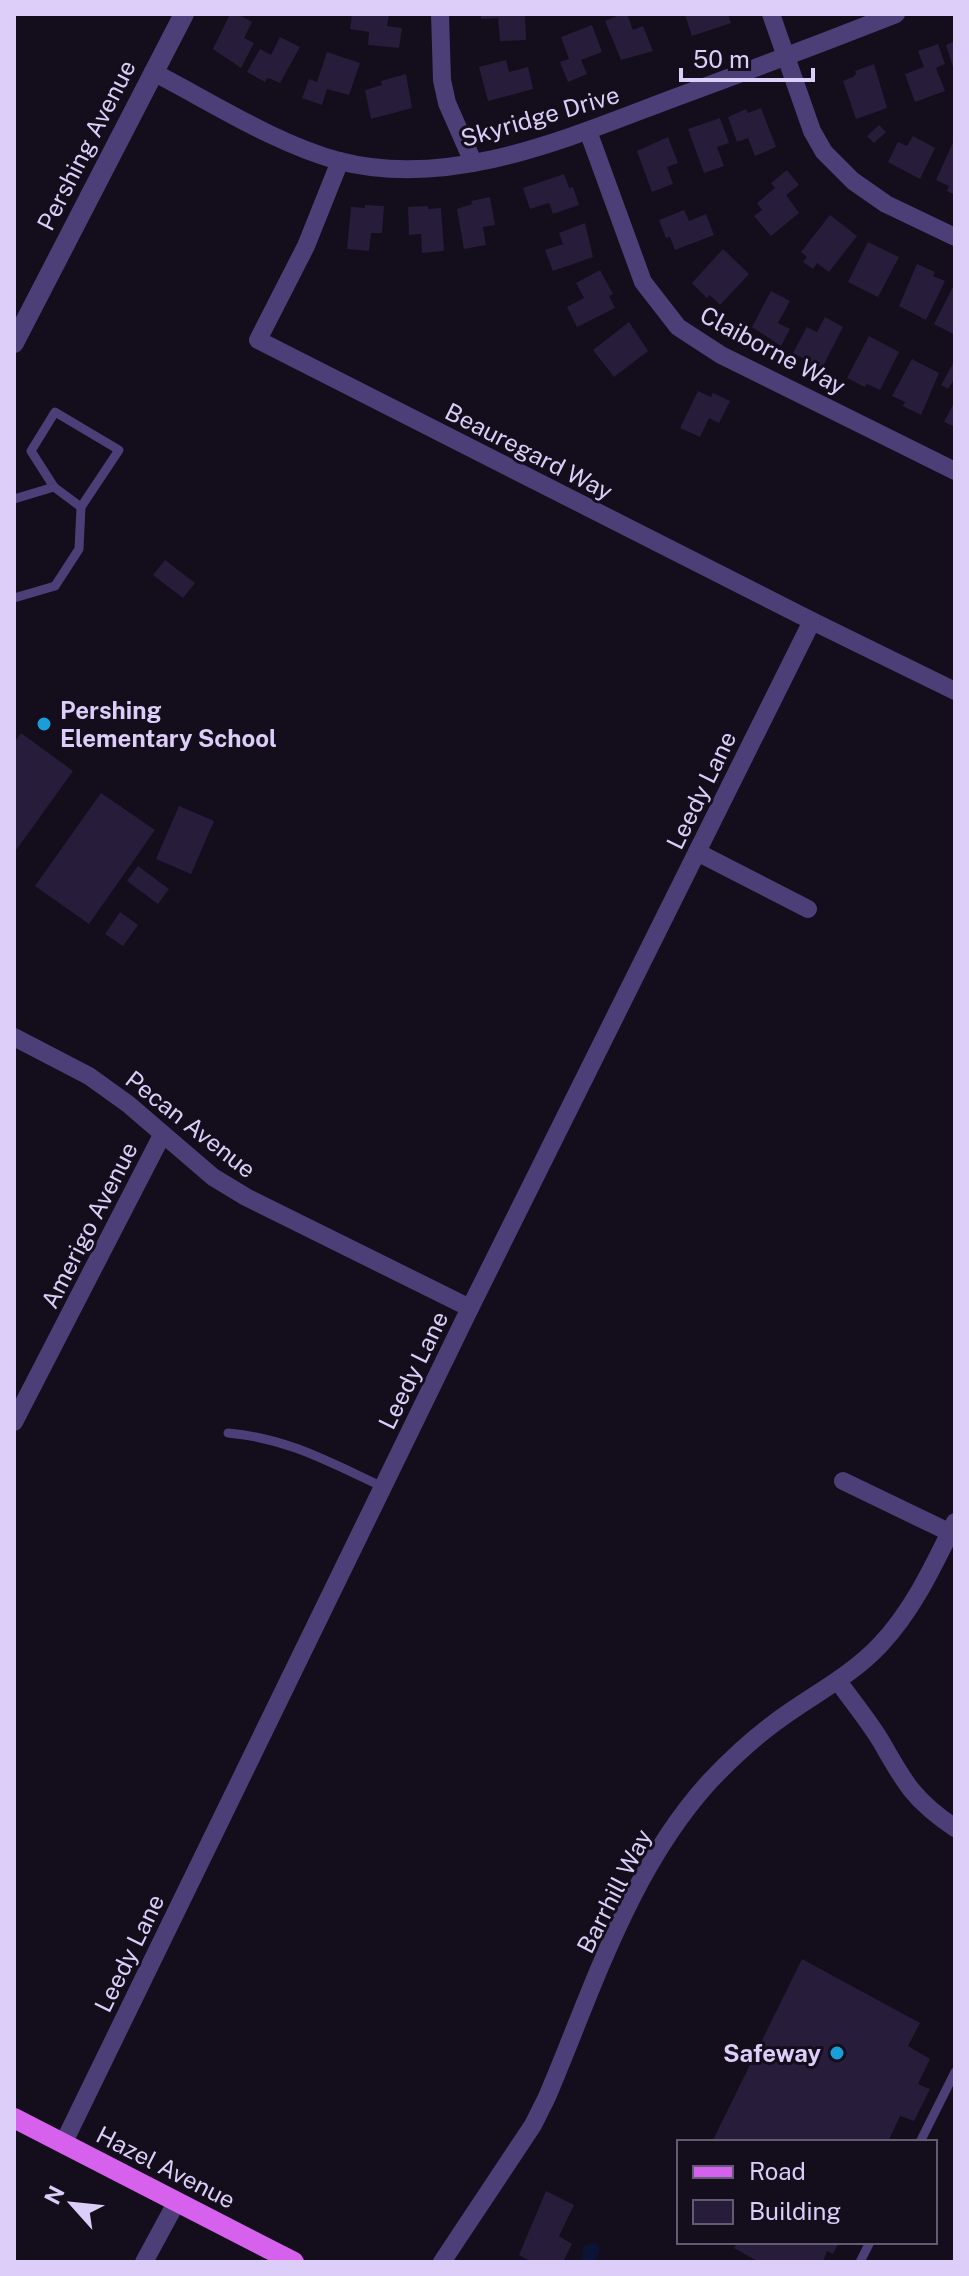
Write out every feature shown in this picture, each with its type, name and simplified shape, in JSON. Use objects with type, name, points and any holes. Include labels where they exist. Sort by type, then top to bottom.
[{"type":"main road","name":"Hazel Avenue","points":[[14,2118],[294,2262]]},
{"type":"street","name":"Pershing Avenue","points":[[14,343],[184,14]]},
{"type":"street","points":[[440,14],[442,80],[447,103],[473,162]]},
{"type":"street","points":[[771,14],[812,131],[824,152],[867,192],[955,237]]},
{"type":"street","name":"Skyridge Drive","points":[[153,72],[279,138],[340,161],[378,168],[441,169],[512,154],[588,131],[896,14]]},
{"type":"street","name":"Claiborne Way","points":[[588,131],[643,282],[678,327],[721,355],[955,471]]},
{"type":"street","name":"Beauregard Way","points":[[340,161],[306,246],[258,340],[955,691]]},
{"type":"street","name":"Leedy Lane","points":[[63,2144],[470,1308],[812,621]]},
{"type":"street","points":[[697,852],[808,909]]},
{"type":"street","name":"Pecan Avenue","points":[[14,1037],[89,1076],[128,1104],[213,1177],[246,1197],[470,1308]]},
{"type":"street","name":"Amerigo Avenue","points":[[14,1422],[162,1135]]},
{"type":"street","points":[[843,1481],[953,1530]]},
{"type":"street","name":"Barrhill Way","points":[[442,2262],[540,2111],[627,1907],[659,1848],[689,1806],[747,1745],[838,1681],[880,1645],[921,1589],[953,1530]]},
{"type":"street","points":[[838,1681],[881,1742],[903,1781],[923,1805],[955,1828]]},
{"type":"street","points":[[144,2262],[176,2203]]},
{"type":"lane","points":[[14,598],[55,586],[79,549],[81,507],[119,450],[55,412],[31,451],[54,487],[81,507]]},
{"type":"lane","points":[[14,499],[54,487]]},
{"type":"lane","points":[[228,1433],[260,1436],[292,1445],[383,1487]]},
{"type":"lane","points":[[921,2140],[955,2072]]},
{"type":"lane","points":[[860,2262],[869,2244]]},
{"type":"water","points":[[597,2242],[600,2251],[595,2262],[580,2262],[583,2246]]},
{"type":"building","points":[[230,14],[238,14],[252,22],[244,38],[254,43],[241,68],[213,49]]},
{"type":"building","points":[[352,14],[389,14],[387,26],[402,28],[399,48],[368,45],[369,32],[350,29]]},
{"type":"building","points":[[481,14],[525,14],[526,40],[500,41],[498,18],[481,19]]},
{"type":"building","points":[[627,14],[633,30],[643,26],[653,51],[621,60],[605,21]]},
{"type":"building","points":[[728,14],[731,23],[692,36],[685,15]]},
{"type":"building","points":[[592,25],[602,52],[581,60],[587,74],[568,82],[560,62],[569,59],[561,37]]},
{"type":"building","points":[[280,37],[300,47],[280,83],[267,78],[265,82],[247,72],[260,49],[271,55]]},
{"type":"building","points":[[955,41],[955,70],[954,70],[946,45]]},
{"type":"building","points":[[938,44],[945,64],[936,68],[945,91],[915,102],[905,74],[924,67],[918,51]]},
{"type":"building","points":[[327,52],[360,63],[349,95],[327,89],[322,105],[302,98],[309,79],[317,82]]},
{"type":"building","points":[[506,60],[509,72],[528,67],[533,89],[488,101],[479,67]]},
{"type":"building","points":[[874,64],[887,108],[856,119],[843,81],[853,77],[855,71]]},
{"type":"building","points":[[406,74],[412,108],[371,119],[365,90],[382,85],[381,81]]},
{"type":"building","points":[[761,108],[776,147],[755,156],[748,138],[737,142],[728,117],[746,109],[748,113]]},
{"type":"building","points":[[720,118],[729,143],[717,147],[724,166],[704,173],[688,129]]},
{"type":"building","points":[[879,125],[886,132],[874,143],[867,136]]},
{"type":"building","points":[[913,136],[935,148],[920,179],[888,162],[898,142],[907,146]]},
{"type":"building","points":[[668,137],[678,163],[667,167],[673,184],[652,192],[637,151]]},
{"type":"building","points":[[955,138],[955,195],[947,191],[949,186],[936,180]]},
{"type":"building","points":[[787,170],[799,185],[786,195],[799,213],[771,236],[754,216],[762,210],[757,203],[775,188],[771,183]]},
{"type":"building","points":[[564,174],[569,188],[573,187],[579,205],[553,214],[549,203],[530,209],[523,188]]},
{"type":"building","points":[[490,197],[495,225],[483,227],[486,245],[464,249],[457,209],[472,204],[471,201]]},
{"type":"building","points":[[365,205],[384,206],[382,233],[371,233],[369,251],[347,249],[351,207],[365,208]]},
{"type":"building","points":[[428,206],[428,209],[441,208],[444,251],[422,253],[421,234],[409,235],[408,207]]},
{"type":"building","points":[[684,210],[689,221],[706,214],[714,235],[675,250],[659,220]]},
{"type":"building","points":[[830,215],[857,236],[829,272],[817,263],[813,269],[803,262],[807,257],[801,252]]},
{"type":"building","points":[[585,223],[593,257],[553,271],[545,250],[563,244],[559,233]]},
{"type":"building","points":[[868,242],[899,257],[878,297],[848,282]]},
{"type":"building","points":[[723,249],[749,274],[720,305],[710,295],[707,298],[692,283]]},
{"type":"building","points":[[917,264],[935,272],[933,276],[945,281],[926,320],[899,306]]},
{"type":"building","points":[[600,270],[613,294],[609,296],[615,308],[577,327],[567,307],[584,298],[576,283]]},
{"type":"building","points":[[955,283],[955,335],[934,324]]},
{"type":"building","points":[[771,291],[790,301],[778,323],[790,329],[781,346],[752,327]]},
{"type":"building","points":[[825,317],[843,327],[822,368],[793,353],[807,327],[817,332]]},
{"type":"building","points":[[629,322],[648,351],[614,377],[593,350]]},
{"type":"building","points":[[869,336],[899,352],[880,390],[847,378]]},
{"type":"building","points":[[912,359],[939,373],[921,415],[892,396]]},
{"type":"building","points":[[955,360],[955,378],[948,389],[941,385]]},
{"type":"building","points":[[698,391],[711,397],[713,393],[730,401],[719,423],[709,418],[700,437],[680,428]]},
{"type":"building","points":[[955,401],[955,427],[944,422]]},
{"type":"building","points":[[165,560],[195,583],[183,598],[153,575]]},
{"type":"building","points":[[21,733],[73,771],[14,853],[14,743]]},
{"type":"building","points":[[101,793],[155,830],[89,924],[35,886]]},
{"type":"building","points":[[179,806],[214,821],[191,874],[156,859]]},
{"type":"building","points":[[138,866],[169,889],[158,904],[127,881]]},
{"type":"building","points":[[120,912],[138,925],[123,946],[105,934]]},
{"type":"building","name":"Safeway","points":[[802,1959],[920,2023],[908,2046],[930,2059],[918,2084],[930,2089],[914,2121],[900,2116],[889,2140],[713,2140]]},
{"type":"building","points":[[546,2191],[574,2205],[559,2236],[572,2244],[563,2262],[532,2262],[519,2255]]},
{"type":"building","points":[[737,2244],[838,2244],[833,2254],[827,2251],[823,2262],[759,2262],[734,2248]]},
{"type":"place","name":"Pershing Elementary School","points":[[44,724]]},
{"type":"place","name":"Safeway","points":[[837,2053]]}]
